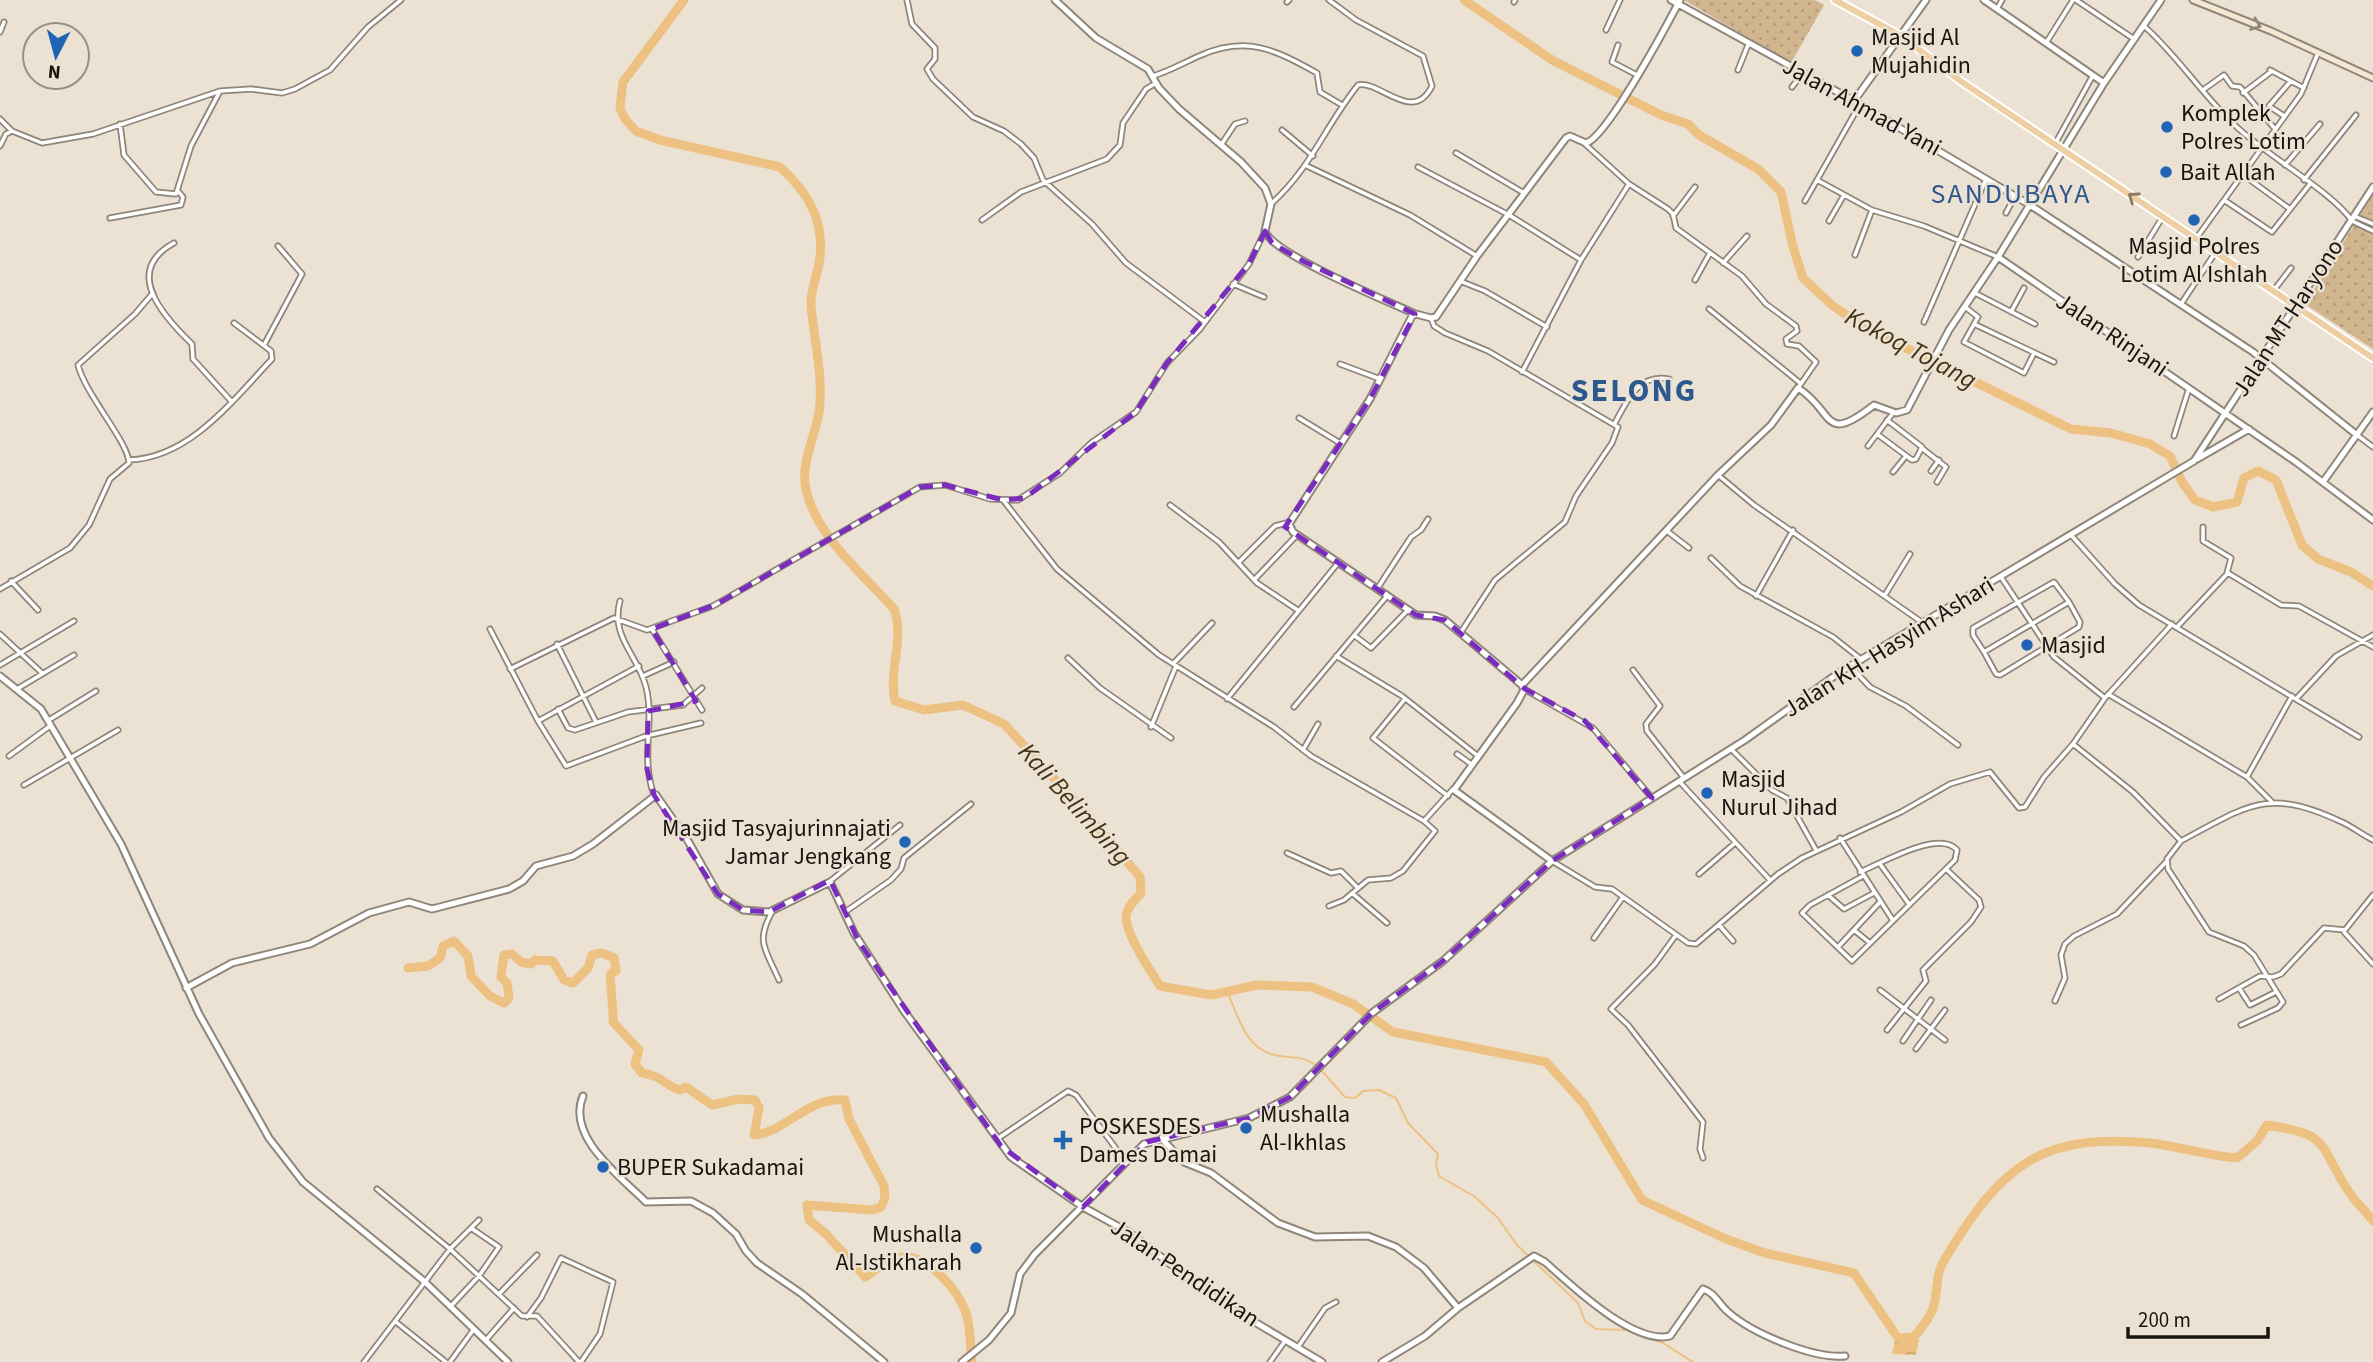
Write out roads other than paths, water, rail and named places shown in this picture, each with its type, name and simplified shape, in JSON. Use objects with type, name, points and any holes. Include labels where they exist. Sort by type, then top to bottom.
[{"type":"main road","points":[[1835,0],[1901,36],[2162,218],[2373,358]]},
{"type":"main road","points":[[2193,0],[2373,78]]},
{"type":"street","points":[[0,119],[12,131],[42,143],[93,134],[220,91],[251,89],[282,93],[330,70],[368,27],[401,0]]},
{"type":"street","points":[[907,0],[912,24],[935,48],[928,73],[974,117],[1004,131],[1021,144],[1034,158],[1045,182],[1092,224],[1126,263],[1205,322]]},
{"type":"street","points":[[1055,0],[1096,38],[1153,76],[1179,109],[1222,145],[1265,188],[1271,204]]},
{"type":"street","points":[[510,669],[557,644],[617,618],[640,628],[652,629],[717,604],[836,537],[910,491],[927,485],[945,485],[1003,500],[1025,498],[1065,468],[1091,443],[1132,417],[1167,363],[1205,322],[1249,264],[1265,231],[1271,204],[1307,166],[1342,106],[1361,84],[1400,101],[1421,99],[1429,94],[1432,79],[1426,59],[1419,52],[1356,20],[1329,0]]},
{"type":"street","points":[[1606,30],[1620,0]]},
{"type":"street","name":"Jalan Ahmad Yani","points":[[1671,0],[1679,2],[1748,45],[1857,102],[2015,196],[2262,358],[2357,435]]},
{"type":"street","points":[[1805,201],[1857,102],[1926,0]]},
{"type":"street","points":[[1984,0],[2104,83]]},
{"type":"street","points":[[1997,9],[2002,0]]},
{"type":"street","points":[[2046,43],[2075,0],[2134,39]]},
{"type":"street","points":[[1709,309],[1799,385],[1826,418],[1840,425],[1854,422],[1874,405],[1893,412],[1908,410],[1965,307],[2104,83],[2161,0]]},
{"type":"street","points":[[1584,142],[1594,139],[1618,107],[1679,2]]},
{"type":"street","points":[[0,32],[4,22]]},
{"type":"street","points":[[2144,26],[2218,110],[2260,149],[2310,184],[2351,218],[2373,231]]},
{"type":"street","points":[[1153,76],[1222,47],[1241,44],[1275,52],[1317,73],[1322,94],[1342,106]]},
{"type":"street","points":[[1619,45],[1612,62],[1635,77]]},
{"type":"street","points":[[1738,70],[1748,45]]},
{"type":"street","points":[[2195,240],[2304,88],[2318,53]]},
{"type":"street","points":[[2243,93],[2271,71],[2304,88]]},
{"type":"street","points":[[1792,87],[1803,73]]},
{"type":"street","points":[[2203,90],[2224,75],[2275,129]]},
{"type":"street","points":[[2054,144],[2092,77]]},
{"type":"street","points":[[2284,116],[2269,106],[2291,81]]},
{"type":"street","points":[[982,220],[1011,198],[1045,182],[1096,165],[1114,153],[1123,136],[1123,123],[1146,89],[1156,83]]},
{"type":"street","points":[[178,191],[191,146],[220,91]]},
{"type":"street","points":[[2304,180],[2356,115]]},
{"type":"street","points":[[1222,145],[1236,124],[1245,121]]},
{"type":"street","points":[[120,124],[124,155],[147,178],[153,190],[168,195],[178,191]]},
{"type":"street","points":[[2285,166],[2320,124]]},
{"type":"street","points":[[1282,130],[1313,156]]},
{"type":"street","points":[[0,146],[6,134],[12,131]]},
{"type":"street","points":[[1265,231],[1272,243],[1303,261],[1415,314],[1431,318],[1438,314],[1476,256],[1568,136],[1584,142],[1629,184],[1674,216],[1676,228],[1746,279],[1766,304],[1796,326],[1797,331],[1786,339],[1787,344],[1799,346],[1816,362],[1771,425],[1718,475],[1523,687],[1480,757],[1424,821]]},
{"type":"street","points":[[1456,153],[1524,193]]},
{"type":"street","points":[[1307,166],[1410,215],[1476,256]]},
{"type":"street","points":[[1418,167],[1508,215],[1581,260]]},
{"type":"street","points":[[2242,174],[2290,209]]},
{"type":"street","points":[[1924,322],[1986,178]]},
{"type":"street","points":[[1817,180],[1872,211],[1958,240],[1998,257]]},
{"type":"street","points":[[1522,372],[1581,260],[1629,184]]},
{"type":"street","points":[[2224,200],[2270,232],[2310,184]]},
{"type":"street","points":[[1674,216],[1696,187]]},
{"type":"street","name":"Jalan MT Haryono","points":[[2226,414],[2373,187]]},
{"type":"street","points":[[110,218],[180,205],[183,197],[178,191]]},
{"type":"street","points":[[1829,221],[1844,195]]},
{"type":"street","points":[[2006,213],[2015,196]]},
{"type":"street","points":[[1855,255],[1872,211]]},
{"type":"street","points":[[2138,257],[2162,218]]},
{"type":"street","points":[[2351,218],[2373,224]]},
{"type":"street","points":[[1723,263],[1747,236]]},
{"type":"street","points":[[174,243],[154,257],[150,264],[153,293],[170,324],[191,344],[193,359],[232,402]]},
{"type":"street","points":[[264,345],[302,274],[278,246]]},
{"type":"street","points":[[1695,280],[1710,253]]},
{"type":"street","points":[[2181,304],[2215,253]]},
{"type":"street","name":"Jalan Rinjani","points":[[1998,257],[2249,429],[2373,520]]},
{"type":"street","points":[[2272,292],[2291,268]]},
{"type":"street","points":[[1460,281],[1485,291],[1547,327]]},
{"type":"street","points":[[1233,284],[1264,297]]},
{"type":"street","points":[[2011,312],[2024,288]]},
{"type":"street","points":[[129,460],[126,449],[93,398],[78,365],[135,314],[153,293]]},
{"type":"street","points":[[1975,293],[2035,324]]},
{"type":"street","points":[[1965,307],[1978,314],[1964,342],[2024,373],[2034,353]]},
{"type":"street","points":[[1415,314],[1342,444],[1290,522],[1290,530],[1420,617],[1438,616],[1461,632],[1523,687],[1593,728],[1652,798]]},
{"type":"street","points":[[1431,318],[1434,326],[1445,333],[1481,347],[1618,427],[1612,443],[1576,496],[1565,522],[1495,580],[1461,632]]},
{"type":"street","points":[[0,589],[71,548],[89,525],[110,479],[129,460],[149,459],[171,452],[232,402],[272,359],[272,353],[264,345],[234,323]]},
{"type":"street","points":[[1974,324],[2054,362]]},
{"type":"street","points":[[1340,363],[1380,379]]},
{"type":"street","points":[[1615,423],[1625,403],[1643,382],[1655,378],[1669,379]]},
{"type":"street","points":[[2174,436],[2189,388]]},
{"type":"street","points":[[1868,446],[1893,412]]},
{"type":"street","points":[[2323,482],[2373,412]]},
{"type":"street","name":"Jalan KH. Hasyim Ashari","points":[[2190,463],[2226,414]]},
{"type":"street","points":[[1299,418],[1342,444]]},
{"type":"street","points":[[1887,420],[1939,460],[1946,469],[1937,482]]},
{"type":"street","name":"Jalan KH. Hasyim Ashari","points":[[965,1360],[989,1340],[1011,1313],[1020,1274],[1035,1254],[1144,1144],[1249,1118],[1284,1100],[1371,1014],[1443,961],[1552,861],[1731,749],[1850,666],[2249,429]]},
{"type":"street","points":[[1877,434],[1914,460],[1922,449]]},
{"type":"street","points":[[2357,435],[2373,447]]},
{"type":"street","points":[[1893,472],[1906,456]]},
{"type":"street","points":[[1931,471],[1939,460]]},
{"type":"street","points":[[1718,475],[1748,501],[1923,623]]},
{"type":"street","points":[[1003,500],[1057,569],[1175,665],[1275,727],[1303,750],[1424,821],[1435,831],[1403,871],[1391,878],[1371,879],[1353,894],[1329,906]]},
{"type":"street","points":[[1170,505],[1208,533],[1254,580],[1299,611]]},
{"type":"street","points":[[1377,589],[1411,537],[1421,530],[1428,519]]},
{"type":"street","points":[[1239,562],[1275,526],[1290,522]]},
{"type":"street","points":[[2178,626],[2227,573],[2231,558],[2203,541],[2203,527]]},
{"type":"street","points":[[1756,596],[1793,530]]},
{"type":"street","points":[[1667,531],[1689,548]]},
{"type":"street","points":[[1254,580],[1297,535]]},
{"type":"street","points":[[2071,535],[2123,592],[2359,737]]},
{"type":"street","points":[[1885,595],[1910,554]]},
{"type":"street","points":[[1711,558],[1736,583],[1833,637],[1861,660]]},
{"type":"street","points":[[1227,699],[1338,563]]},
{"type":"street","points":[[2227,573],[2281,605],[2298,605],[2373,647]]},
{"type":"street","points":[[2001,577],[2045,648],[2058,662],[2106,696],[2247,778],[2271,801]]},
{"type":"street","points":[[11,581],[38,610]]},
{"type":"street","points":[[2054,582],[2069,602],[2080,625],[1999,675],[1973,635],[1973,628],[2016,602],[2054,582]]},
{"type":"street","points":[[1294,707],[1387,596]]},
{"type":"street","points":[[620,601],[617,618],[622,641],[643,676],[648,711],[647,769],[654,795],[680,828],[718,894],[743,910],[763,913],[773,911],[829,882],[901,825]]},
{"type":"street","points":[[1984,652],[2069,602]]},
{"type":"street","points":[[1355,636],[1371,648],[1408,610]]},
{"type":"street","points":[[0,665],[74,621]]},
{"type":"street","points":[[1152,727],[1175,665],[1212,624]]},
{"type":"street","points":[[1454,789],[1552,861],[1595,887],[1610,888],[1676,935],[1694,944],[1770,880],[1816,850],[1901,812],[1951,784],[1987,772],[1993,774],[2013,803],[2025,807],[2043,776],[2073,744],[2106,696],[2172,624]]},
{"type":"street","points":[[490,629],[560,759],[570,766],[646,736],[701,723]]},
{"type":"street","points":[[652,629],[702,710]]},
{"type":"street","points":[[0,634],[42,673]]},
{"type":"street","points":[[2247,778],[2294,698],[2324,667],[2373,635]]},
{"type":"street","points":[[557,644],[580,696],[596,722]]},
{"type":"street","points":[[17,690],[74,655]]},
{"type":"street","points":[[1336,656],[1405,698],[1480,757]]},
{"type":"street","points":[[1068,658],[1100,688],[1171,738]]},
{"type":"street","points":[[643,676],[674,662]]},
{"type":"street","points":[[538,721],[639,666]]},
{"type":"street","points":[[1850,666],[1870,687],[1902,704],[1958,745]]},
{"type":"street","points":[[1633,670],[1660,706],[1646,724],[1647,732],[1735,843],[1770,880]]},
{"type":"street","points":[[0,676],[41,709],[71,758],[134,867],[186,988],[213,1043],[269,1139],[297,1175],[425,1282],[505,1361]]},
{"type":"street","points":[[558,709],[570,730],[628,712],[676,707],[695,698],[702,688]]},
{"type":"street","points":[[9,755],[96,691]]},
{"type":"street","points":[[1405,698],[1373,738],[1448,796]]},
{"type":"street","points":[[1303,750],[1318,724]]},
{"type":"street","points":[[24,785],[118,730]]},
{"type":"street","points":[[2073,744],[2133,792],[2181,841]]},
{"type":"street","points":[[1731,749],[1772,790],[1787,798],[1816,850]]},
{"type":"street","points":[[1457,754],[1473,766]]},
{"type":"street","points":[[186,988],[232,963],[310,944],[369,913],[409,902],[432,909],[509,889],[523,881],[536,866],[573,856],[593,844],[654,795]]},
{"type":"street","points":[[2055,1001],[2065,978],[2061,955],[2065,944],[2074,936],[2117,915],[2166,862],[2181,841],[2239,811],[2271,801],[2302,806],[2344,823],[2373,839]]},
{"type":"street","points":[[843,914],[891,880],[901,869],[904,858],[971,804]]},
{"type":"street","points":[[1840,838],[1892,919]]},
{"type":"street","points":[[1938,842],[1951,845],[1957,850],[1957,858],[1852,961],[1802,915],[1810,905],[1861,874],[1922,845],[1938,842]]},
{"type":"street","points":[[1699,874],[1735,843]]},
{"type":"street","points":[[1287,853],[1331,873],[1341,871],[1358,888]]},
{"type":"street","points":[[2166,862],[2209,932],[2244,946],[2260,963],[2276,992],[2281,1005],[2241,1024]]},
{"type":"street","points":[[1880,864],[1909,904]]},
{"type":"street","points":[[1887,1030],[1927,979],[1923,970],[1971,922],[1981,907],[1979,900],[1945,869]]},
{"type":"street","name":"Jalan Pendidikan","points":[[829,882],[843,914],[904,1011],[1011,1157],[1083,1207],[1130,1233],[1202,1289],[1321,1362]]},
{"type":"street","points":[[1828,895],[1844,909],[1874,893]]},
{"type":"street","points":[[1353,894],[1387,923]]},
{"type":"street","points":[[2343,931],[2373,895]]},
{"type":"street","points":[[1594,938],[1623,897]]},
{"type":"street","points":[[1838,947],[1880,902]]},
{"type":"street","points":[[773,911],[761,930],[761,942],[779,980]]},
{"type":"street","points":[[1719,925],[1733,941]]},
{"type":"street","points":[[2219,999],[2265,975],[2281,974],[2324,928],[2343,931],[2373,964]]},
{"type":"street","points":[[1854,930],[1870,943]]},
{"type":"street","points":[[1676,935],[1655,964],[1611,1009],[1632,1030],[1703,1122],[1700,1149],[1703,1158]]},
{"type":"street","points":[[2239,988],[2250,1004],[2276,992]]},
{"type":"street","points":[[1880,989],[1945,1040]]},
{"type":"street","points":[[1903,1041],[1931,1000]]},
{"type":"street","points":[[1916,1049],[1945,1010]]},
{"type":"street","points":[[997,1139],[1068,1091],[1076,1095],[1126,1162]]},
{"type":"street","points":[[583,1096],[579,1106],[580,1127],[605,1161],[646,1202],[691,1201],[713,1213],[736,1234],[757,1263],[802,1294],[884,1362]]},
{"type":"street","points":[[1161,1138],[1184,1162],[1211,1173],[1278,1223],[1315,1237],[1368,1236],[1396,1247],[1424,1268],[1458,1308]]},
{"type":"street","points":[[377,1189],[450,1249],[526,1318]]},
{"type":"street","points":[[364,1362],[450,1249],[480,1220]]},
{"type":"street","points":[[450,1307],[479,1276],[499,1246],[471,1228]]},
{"type":"street","points":[[499,1294],[537,1255]]},
{"type":"street","points":[[1382,1362],[1425,1336],[1458,1308],[1534,1256],[1545,1262],[1602,1311],[1651,1334],[1670,1336],[1703,1289],[1720,1301],[1728,1312],[1778,1339],[1822,1356],[1845,1356]]},
{"type":"street","points":[[561,1258],[613,1282],[603,1325],[580,1362],[537,1316],[526,1318],[541,1298],[561,1258]]},
{"type":"street","points":[[1298,1347],[1325,1308],[1336,1302]]},
{"type":"street","points":[[486,1340],[514,1308]]},
{"type":"street","points":[[396,1322],[448,1362],[474,1329]]},
{"type":"street","points":[[1270,1362],[1287,1340]]},
{"type":"street","points":[[584,1357],[591,1362]]},
{"type":"water","points":[[1895,1340],[1919,1340],[1916,1355],[1892,1354]]},
{"type":"waterway","name":"Kali Belimbing","points":[[684,0],[623,82],[620,108],[625,119],[636,131],[660,140],[780,167],[800,188],[813,211],[818,223],[821,249],[811,296],[820,399],[806,460],[806,490],[820,524],[842,554],[894,609],[898,632],[893,678],[895,701],[924,710],[963,705],[1004,724],[1087,814],[1140,877],[1141,893],[1128,910],[1127,924],[1139,952],[1160,986],[1211,995],[1257,985],[1312,987],[1353,1004],[1393,1032],[1546,1062],[1584,1104],[1642,1200],[1726,1239],[1765,1253],[1854,1273],[1898,1338],[1914,1337],[1928,1319],[1934,1305],[1942,1264],[1986,1199],[2007,1177],[2030,1161],[2055,1149],[2084,1143],[2118,1141],[2158,1144],[2237,1158],[2257,1141],[2267,1125],[2288,1129],[2303,1133],[2321,1144],[2349,1192],[2373,1221]]},
{"type":"waterway","name":"Kokoq Tojang","points":[[1464,0],[1552,60],[1661,115],[1688,124],[1699,135],[1758,169],[1781,192],[1803,278],[1833,306],[1871,331],[2071,429],[2111,433],[2150,444],[2170,456],[2182,482],[2195,500],[2213,507],[2237,502],[2244,478],[2258,471],[2276,480],[2302,545],[2318,559],[2351,572],[2373,586]]},
{"type":"waterway","points":[[408,968],[428,966],[440,958],[443,946],[454,941],[468,956],[471,976],[490,996],[504,1003],[509,998],[507,983],[501,977],[504,955],[512,954],[521,962],[531,964],[535,960],[553,961],[564,980],[573,983],[588,968],[592,955],[602,953],[614,958],[616,971],[611,973],[613,1022],[639,1050],[635,1064],[642,1073],[655,1076],[680,1090],[686,1087],[712,1105],[739,1099],[755,1100],[759,1108],[754,1135],[777,1128],[819,1104],[845,1100],[849,1119],[884,1186],[885,1198],[881,1207],[872,1210],[807,1205],[809,1220],[826,1234],[865,1277],[888,1262],[903,1257],[913,1258],[933,1268],[957,1295],[966,1313],[972,1362]]},
{"type":"waterway","points":[[1227,991],[1245,1032],[1259,1048],[1280,1056],[1304,1059],[1317,1066]]},
{"type":"waterway","points":[[1321,1070],[1345,1097],[1355,1098],[1363,1091],[1379,1090],[1396,1098],[1408,1123],[1438,1154],[1436,1165],[1439,1176],[1475,1197],[1498,1218],[1517,1245],[1578,1303],[1585,1321],[1596,1329],[1627,1330],[1663,1343],[1693,1362]]},
{"type":"place","name":"Masjid Al Mujahidin","points":[[1857,51]]},
{"type":"place","name":"Komplek Polres Lotim","points":[[2167,127]]},
{"type":"place","name":"Bait Allah","points":[[2166,172]]},
{"type":"place","name":"Masjid Polres Lotim Al Ishlah","points":[[2194,220]]},
{"type":"place","name":"Masjid","points":[[2027,645]]},
{"type":"place","name":"Masjid Nurul Jihad","points":[[1707,793]]},
{"type":"place","name":"Masjid Tasyajurinnajati Jamar Jengkang","points":[[905,842]]},
{"type":"place","name":"Mushalla Al-Ikhlas","points":[[1246,1128]]},
{"type":"place","name":"POSKESDES Dames Damai","points":[[1063,1140]]},
{"type":"place","name":"BUPER Sukadamai","points":[[603,1167]]},
{"type":"place","name":"Mushalla Al-Istikharah","points":[[976,1248]]},
{"type":"district","name":"SANDUBAYA","points":[[2011,194]]},
{"type":"district","name":"SELONG","points":[[1634,391]]}]
